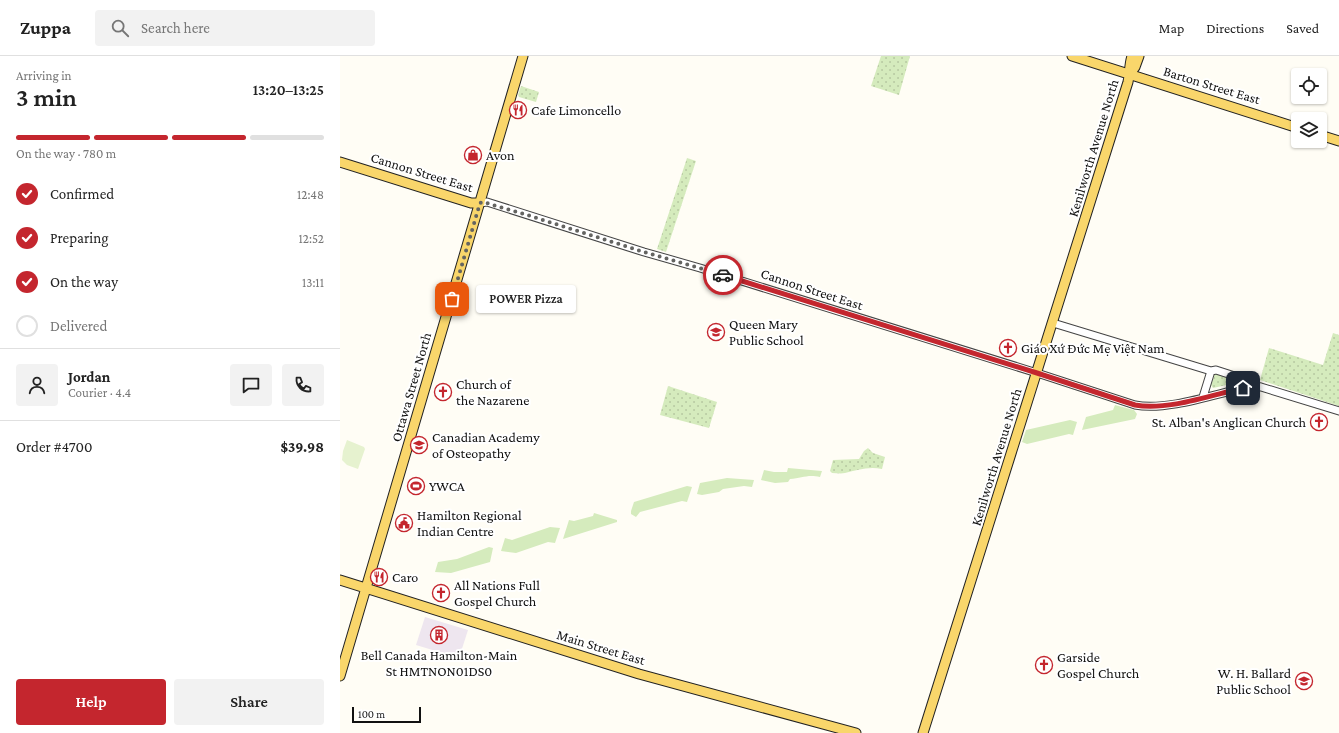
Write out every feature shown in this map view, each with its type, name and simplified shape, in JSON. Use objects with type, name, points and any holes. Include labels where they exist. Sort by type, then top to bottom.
[{"type":"main road","name":"Ottawa Street North","points":[[340,676],[523,56]]},
{"type":"main road","name":"Barton Street East","points":[[1072,56],[1291,126]]},
{"type":"main road","name":"Kenilworth Avenue North","points":[[1130,74],[1129,65],[1132,56]]},
{"type":"main road","name":"Kenilworth Avenue North","points":[[924,733],[1098,181],[1130,74],[1135,67],[1139,56]]},
{"type":"main road","points":[[1327,137],[1339,141]]},
{"type":"main road","name":"Cannon Street East","points":[[340,162],[465,201],[480,203]]},
{"type":"main road","name":"Main Street East","points":[[340,580],[640,674],[856,733]]},
{"type":"street","name":"Cannon Street East","points":[[480,203],[487,202],[1143,407],[1166,405],[1255,386]]},
{"type":"street","points":[[1053,322],[1211,371],[1216,370],[1244,379],[1255,386],[1339,411]]},
{"type":"street","points":[[1203,397],[1211,371]]},
{"type":"shaded area","name":"Bell Canada Hamilton-Main St HMTNON01DS0","points":[[425,617],[468,630],[459,658],[416,645]]},
{"type":"green space","points":[[881,56],[910,56],[899,95],[871,86]]},
{"type":"green space","points":[[521,86],[539,92],[536,102],[519,97],[518,95]]},
{"type":"green space","points":[[687,158],[696,161],[666,252],[657,249]]},
{"type":"green space","points":[[1333,333],[1339,335],[1339,406],[1260,380],[1269,348],[1323,365]]},
{"type":"green space","points":[[1216,373],[1240,382],[1213,388],[1211,385],[1213,376]]},
{"type":"green space","points":[[668,386],[717,402],[709,428],[660,415]]},
{"type":"green space","points":[[1115,405],[1134,410],[1137,414],[1135,419],[1082,430],[1086,417],[1113,410]]},
{"type":"green space","points":[[1070,420],[1077,422],[1073,435],[1069,434],[1027,444],[1022,442],[1026,430]]},
{"type":"green space","points":[[347,440],[364,447],[365,449],[358,469],[347,465],[342,460],[343,451]]},
{"type":"green space","points":[[868,448],[873,453],[885,457],[882,469],[868,468],[842,473],[832,473],[830,471],[833,460],[859,459]]},
{"type":"green space","points":[[788,468],[822,471],[820,477],[805,476],[790,479],[788,482],[775,483],[761,480],[764,470],[787,472]]},
{"type":"green space","points":[[727,478],[754,480],[752,487],[744,486],[723,489],[719,492],[702,495],[697,494],[700,483]]},
{"type":"green space","points":[[687,486],[692,487],[687,502],[682,501],[640,512],[636,517],[631,514],[634,502]]},
{"type":"green space","points":[[594,513],[617,520],[617,522],[563,539],[569,520],[574,521],[593,516]]},
{"type":"green space","points":[[550,527],[560,528],[555,543],[548,542],[516,553],[501,551],[505,538],[512,540]]},
{"type":"green space","points":[[489,547],[493,548],[490,562],[451,573],[435,572],[438,562],[457,559]]},
{"type":"way so far","points":[[452,299],[480,203],[483,202],[723,275]]},
{"type":"place","name":"Cafe Limoncello","points":[[518,110]]},
{"type":"place","name":"Avon","points":[[473,155]]},
{"type":"place","name":"POWER Pizza","points":[[452,299]]},
{"type":"place","name":"Queen Mary Public School","points":[[716,332]]},
{"type":"place","name":"Giáo Xứ Đức Mẹ Việt Nam","points":[[1008,348]]},
{"type":"place","name":"Church of the Nazarene","points":[[443,392]]},
{"type":"place","name":"St. Alban's Anglican Church","points":[[1319,422]]},
{"type":"place","name":"Canadian Academy of Osteopathy","points":[[419,445]]},
{"type":"place","name":"YWCA","points":[[416,486]]},
{"type":"place","name":"Hamilton Regional Indian Centre","points":[[404,523]]},
{"type":"place","name":"Caro","points":[[379,577]]},
{"type":"place","name":"All Nations Full Gospel Church","points":[[441,593]]},
{"type":"place","name":"Bell Canada Hamilton-Main St HMTNON01DS0","points":[[439,635]]},
{"type":"place","name":"Garside Gospel Church","points":[[1044,665]]},
{"type":"place","name":"W. H. Ballard Public School","points":[[1304,681]]},
{"type":"route","points":[[723,275],[1037,373],[1090,392],[1143,407],[1173,404],[1243,388]]}]
